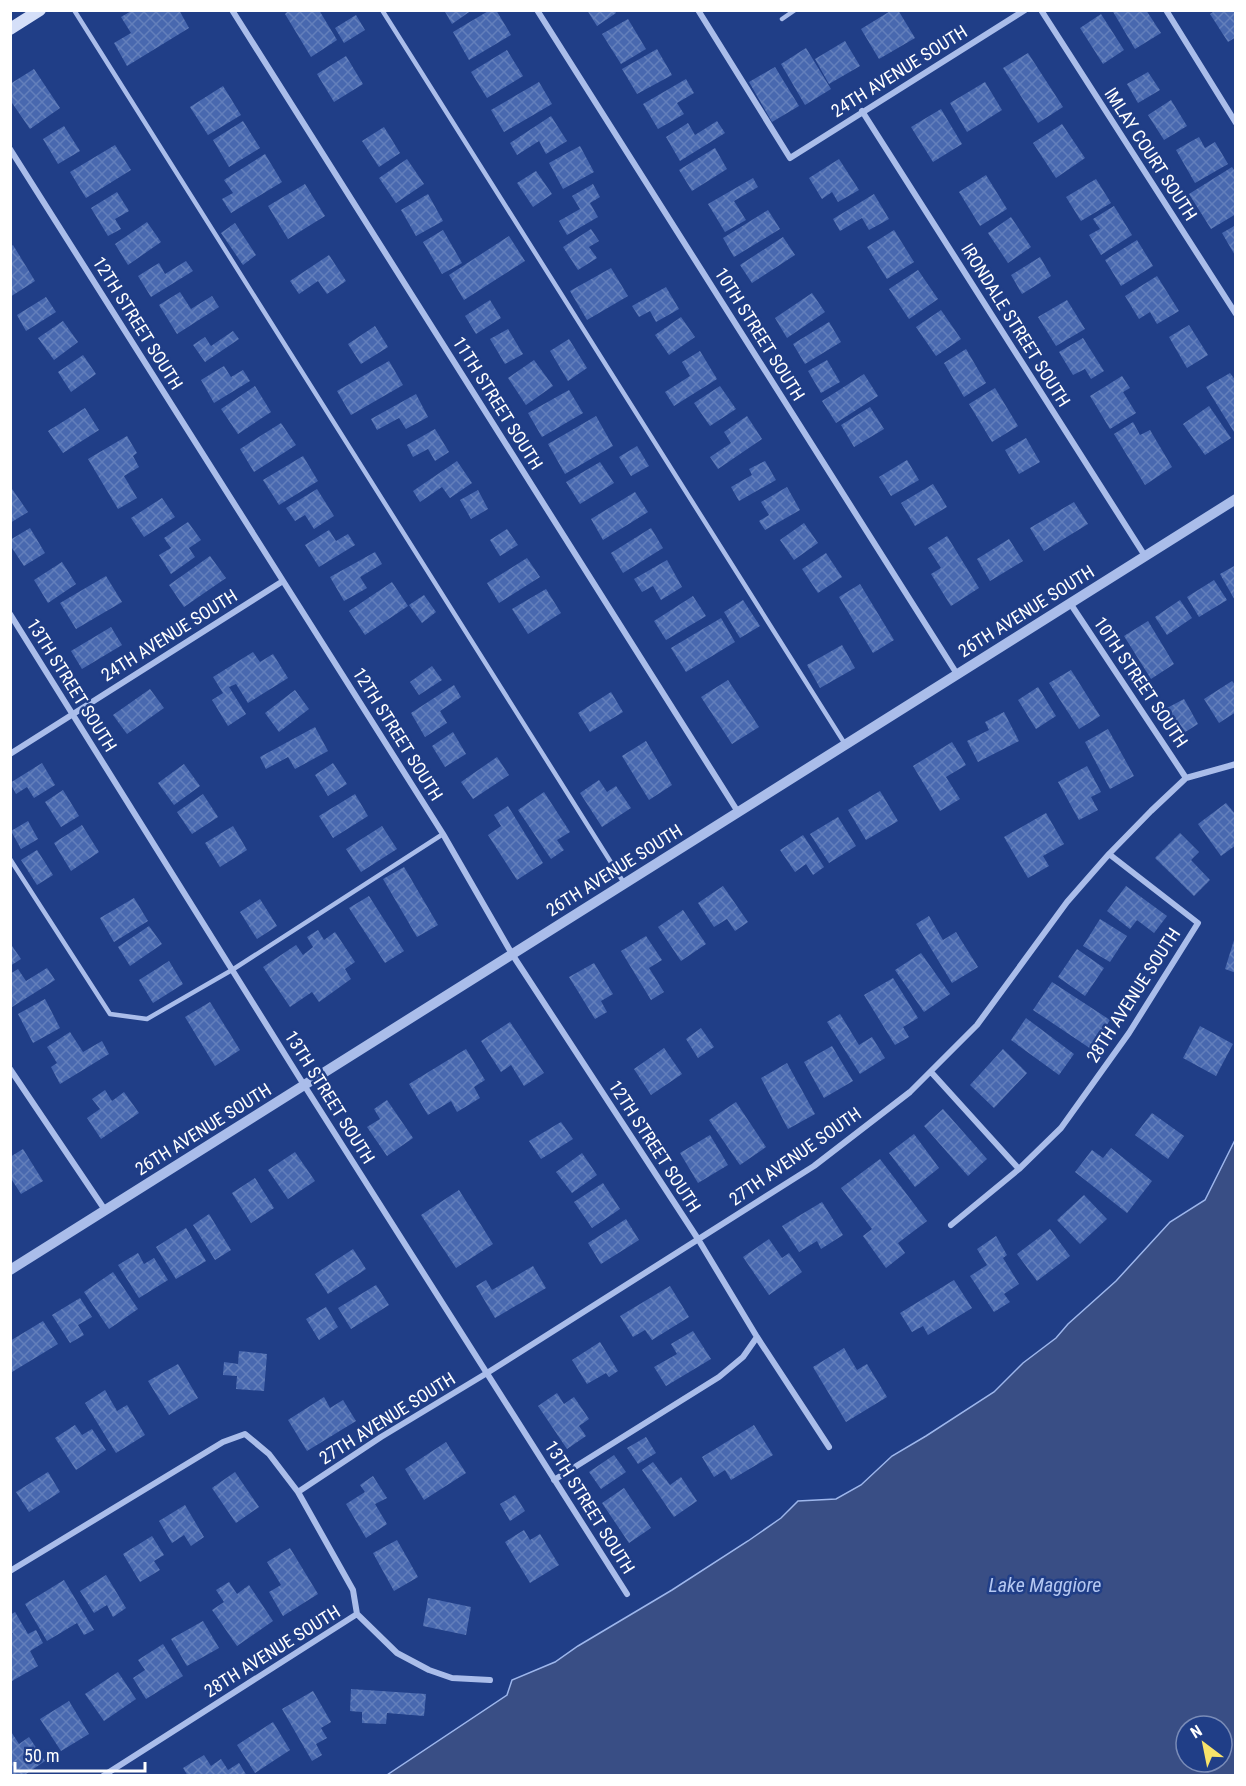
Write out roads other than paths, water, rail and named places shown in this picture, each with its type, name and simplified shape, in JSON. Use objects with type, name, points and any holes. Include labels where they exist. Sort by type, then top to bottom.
[{"type":"main road","points":[[10,29],[40,10]]},
{"type":"street","name":"11TH STREET SOUTH","points":[[232,10],[738,812]]},
{"type":"street","name":"10TH STREET SOUTH","points":[[537,10],[957,674]]},
{"type":"street","name":"24TH AVENUE SOUTH","points":[[698,10],[790,158],[1024,10]]},
{"type":"street","name":"IMLAY COURT SOUTH","points":[[1041,10],[1236,314]]},
{"type":"street","points":[[1166,10],[1236,123]]},
{"type":"street","name":"IRONDALE STREET SOUTH","points":[[862,111],[1145,556]]},
{"type":"street","name":"12TH STREET SOUTH","points":[[10,149],[443,834],[512,954],[698,1239],[829,1447]]},
{"type":"street","name":"26TH AVENUE SOUTH","points":[[10,1270],[1236,499]]},
{"type":"street","name":"24TH AVENUE SOUTH","points":[[10,754],[283,581]]},
{"type":"street","name":"10TH STREET SOUTH","points":[[1070,603],[1186,778]]},
{"type":"street","name":"13TH STREET SOUTH","points":[[10,614],[304,1085],[627,1594]]},
{"type":"street","name":"27TH AVENUE SOUTH","points":[[298,1492],[381,1437],[814,1166],[910,1092],[978,1025],[1067,902],[1109,854],[1186,778],[1236,764]]},
{"type":"street","name":"28TH AVENUE SOUTH","points":[[951,1226],[1019,1169],[1061,1128],[1130,1033],[1198,923],[1109,854]]},
{"type":"street","points":[[10,1069],[105,1210]]},
{"type":"street","points":[[931,1072],[1019,1169]]},
{"type":"street","points":[[554,1480],[719,1377],[743,1357],[758,1337]]},
{"type":"street","points":[[10,1572],[223,1442],[245,1434],[269,1454],[298,1492],[353,1590],[357,1614]]},
{"type":"street","name":"28TH AVENUE SOUTH","points":[[103,1776],[357,1614],[397,1653],[429,1670],[452,1678],[490,1680]]},
{"type":"lane","points":[[74,10],[624,883]]},
{"type":"lane","points":[[382,10],[845,745]]},
{"type":"lane","points":[[782,19],[795,10]]},
{"type":"lane","points":[[10,859],[13,868],[110,1014],[147,1020],[232,970],[443,834]]},
{"type":"water","name":"Lake Maggiore","points":[[1235,1140],[1235,1775],[387,1775],[507,1695],[512,1680],[555,1662],[672,1590],[781,1518],[798,1501],[836,1499],[861,1485],[892,1456],[994,1392],[1023,1363],[1056,1338],[1068,1324],[1116,1281],[1170,1222],[1205,1200]]}]
